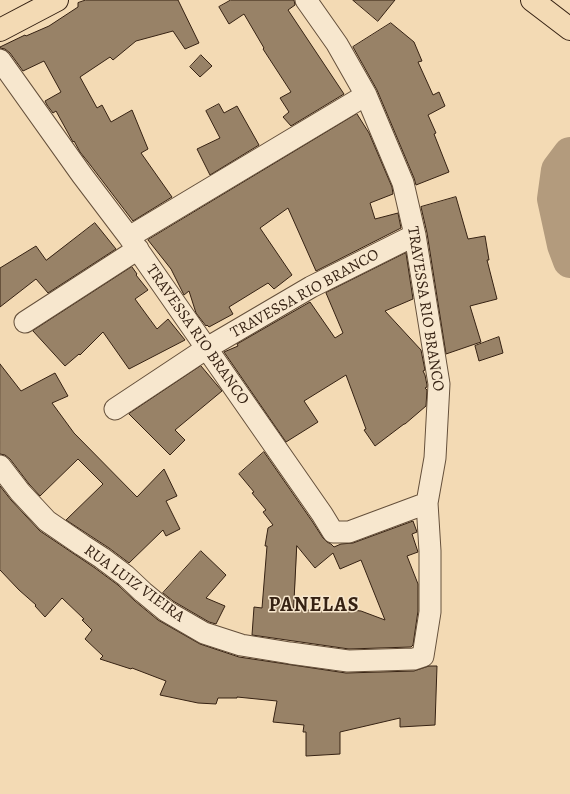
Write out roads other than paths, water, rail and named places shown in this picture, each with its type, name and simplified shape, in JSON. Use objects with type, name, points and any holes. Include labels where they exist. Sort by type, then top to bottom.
[{"type":"main road","points":[[0,30],[57,0]]},
{"type":"main road","points":[[532,0],[570,29]]},
{"type":"street","name":"TRAVESSA RIO BRANCO","points":[[306,0],[337,44],[366,95],[403,183],[415,235],[439,384],[435,458],[426,503],[430,550],[430,612],[423,656],[414,659]]},
{"type":"street","name":"TRAVESSA RIO BRANCO","points":[[0,60],[82,175],[134,243],[333,532],[349,532],[426,503]]},
{"type":"street","points":[[25,322],[134,243],[366,95]]},
{"type":"street","name":"TRAVESSA RIO BRANCO","points":[[115,409],[207,348],[310,287],[415,235]]},
{"type":"street","name":"RUA LUIZ VIEIRA","points":[[0,466],[20,492],[47,521],[126,576],[166,611],[204,633],[241,645],[348,661],[414,659]]},
{"type":"waterway","points":[[570,154],[558,170],[554,199],[564,245],[570,261]]},
{"type":"district","name":"PANELAS","points":[[314,606]]}]
